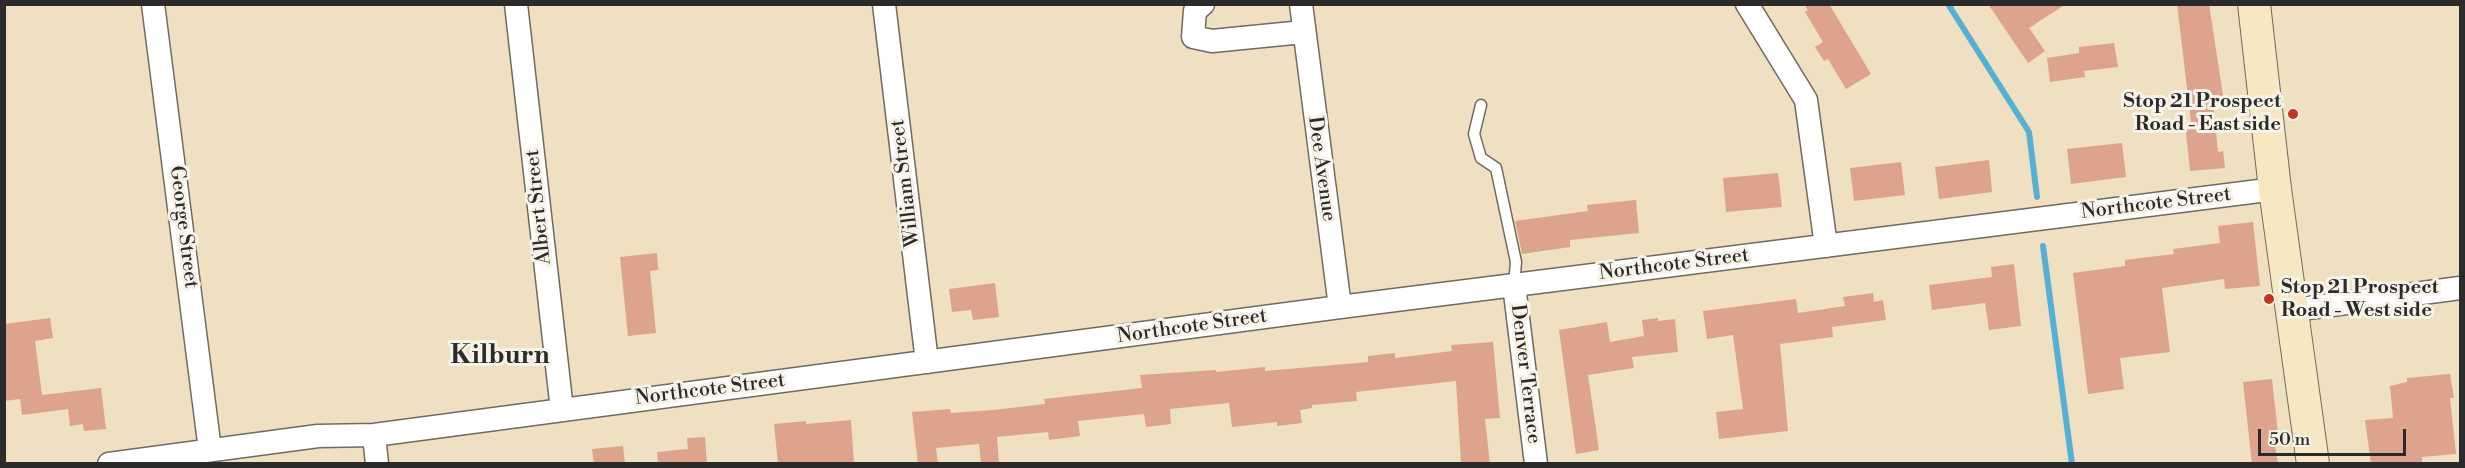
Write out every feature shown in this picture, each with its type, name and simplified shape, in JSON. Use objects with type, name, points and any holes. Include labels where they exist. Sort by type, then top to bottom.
[{"type":"main road","points":[[2254,4],[2275,189],[2313,464]]},
{"type":"street","name":"George Street","points":[[153,4],[210,450]]},
{"type":"street","name":"Albert Street","points":[[516,4],[562,410]]},
{"type":"street","name":"William Street","points":[[884,4],[927,362]]},
{"type":"street","points":[[1203,4],[1195,11],[1193,37],[1212,41],[1303,32]]},
{"type":"street","name":"Dee Avenue","points":[[1301,4],[1340,307]]},
{"type":"street","points":[[1747,4],[1806,100],[1826,246]]},
{"type":"street","name":"Northcote Street","points":[[109,464],[156,460],[210,450],[318,436],[374,435],[1340,307],[2275,189]]},
{"type":"street","name":"Denver Terrace","points":[[1514,285],[1536,464]]},
{"type":"street","points":[[2293,310],[2460,288]]},
{"type":"street","points":[[374,435],[377,464]]},
{"type":"lane","points":[[1481,105],[1474,134],[1481,158],[1497,168],[1516,262],[1514,285]]},
{"type":"building","points":[[1804,4],[1829,4],[1871,74],[1846,89],[1828,59],[1824,61],[1815,47],[1823,42],[1805,12],[1808,10]]},
{"type":"building","points":[[1988,4],[2066,4],[2029,28],[2045,51],[2028,63]]},
{"type":"building","points":[[2177,4],[2209,4],[2224,102],[2213,103],[2218,152],[2223,151],[2225,168],[2190,171],[2185,123],[2191,122]]},
{"type":"building","points":[[2114,43],[2118,67],[2084,71],[2085,77],[2050,82],[2047,58],[2079,53],[2079,47]]},
{"type":"building","points":[[2122,143],[2126,177],[2071,184],[2067,149]]},
{"type":"building","points":[[1989,160],[1992,192],[1939,199],[1935,167]]},
{"type":"building","points":[[1901,162],[1905,195],[1854,201],[1850,168]]},
{"type":"building","points":[[1778,173],[1782,207],[1726,212],[1723,178]]},
{"type":"building","points":[[1636,200],[1639,233],[1570,240],[1570,247],[1522,254],[1515,221],[1588,211],[1587,205]]},
{"type":"building","points":[[2253,222],[2260,286],[2225,289],[2224,279],[2162,288],[2170,352],[2120,358],[2124,389],[2088,394],[2073,273],[2125,266],[2125,260],[2174,254],[2173,249],[2220,243],[2218,226]]},
{"type":"building","points":[[657,253],[658,270],[650,271],[656,333],[628,336],[620,257]]},
{"type":"building","points":[[2014,264],[2021,326],[1989,330],[1985,303],[1932,310],[1929,285],[1992,277],[1991,267]]},
{"type":"building","points":[[995,283],[999,317],[973,320],[971,310],[952,312],[949,289]]},
{"type":"building","points":[[1873,293],[1874,302],[1883,300],[1886,320],[1832,327],[1833,337],[1780,344],[1788,431],[1719,439],[1716,412],[1743,409],[1733,335],[1707,339],[1703,311],[1796,299],[1798,313],[1845,306],[1843,297]]},
{"type":"building","points":[[50,318],[53,338],[35,341],[42,395],[101,388],[106,429],[84,431],[83,424],[70,426],[68,409],[22,415],[20,399],[4,401],[4,324]]},
{"type":"building","points":[[1658,318],[1658,321],[1675,319],[1678,352],[1632,357],[1634,368],[1588,375],[1599,450],[1576,454],[1559,330],[1607,322],[1610,342],[1644,336],[1642,320]]},
{"type":"building","points":[[1493,342],[1500,418],[1485,419],[1490,464],[1461,464],[1456,381],[1356,392],[1357,401],[1312,405],[1312,408],[1300,410],[1302,423],[1277,426],[1277,422],[1232,427],[1229,403],[1170,409],[1171,424],[1146,427],[1144,414],[1078,421],[1080,436],[1049,440],[1048,432],[997,437],[999,464],[981,464],[979,444],[936,448],[938,464],[918,464],[912,412],[950,409],[951,413],[1045,404],[1044,399],[1142,388],[1140,375],[1216,370],[1216,372],[1265,367],[1265,371],[1368,362],[1368,356],[1395,353],[1395,358],[1452,351],[1451,345]]},
{"type":"building","points":[[2450,374],[2454,398],[2450,398],[2456,454],[2422,457],[2422,464],[2371,464],[2365,420],[2393,418],[2390,386],[2407,382],[2407,378]]},
{"type":"building","points":[[2272,379],[2278,433],[2273,433],[2278,464],[2252,464],[2243,382]]},
{"type":"building","points":[[851,420],[854,464],[778,464],[774,424]]},
{"type":"building","points":[[705,437],[707,464],[658,464],[657,452],[688,449],[687,438]]},
{"type":"building","points":[[623,446],[625,464],[594,464],[592,449]]},
{"type":"waterway","points":[[1948,4],[2029,132],[2037,197]]},
{"type":"waterway","points":[[2043,246],[2072,464]]},
{"type":"place","name":"Stop 21 Prospect Road - East side","points":[[2293,114]]},
{"type":"place","name":"Stop 21 Prospect Road - West side","points":[[2269,299]]},
{"type":"district","name":"Kilburn","points":[[500,357]]}]
